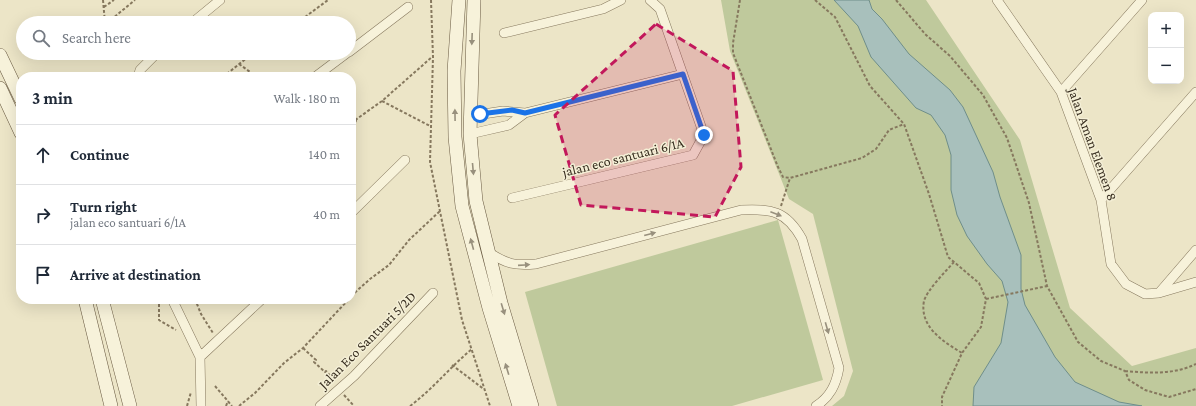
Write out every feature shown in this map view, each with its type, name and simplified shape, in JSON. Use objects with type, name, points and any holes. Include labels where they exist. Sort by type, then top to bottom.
[{"type":"street","points":[[201,16],[220,0]]},
{"type":"street","points":[[459,0],[454,71],[455,122],[462,206],[489,308],[519,406]]},
{"type":"street","points":[[474,0],[470,134],[476,201],[501,303],[532,406]]},
{"type":"street","points":[[504,33],[603,9],[621,0]]},
{"type":"street","name":"jalan eco santuari 6/1A","points":[[512,198],[693,155],[704,135],[660,9],[650,0]]},
{"type":"street","points":[[1062,92],[1142,0]]},
{"type":"street","name":"Jalan Aman Elemen 8","points":[[1002,2],[1062,92],[1101,200],[1111,264],[1126,284],[1145,294],[1160,294],[1196,282]]},
{"type":"street","points":[[356,46],[408,7]]},
{"type":"street","points":[[0,55],[16,89]]},
{"type":"street","points":[[139,72],[150,60]]},
{"type":"street","points":[[322,72],[337,60]]},
{"type":"street","points":[[470,116],[503,111],[525,113],[683,74]]},
{"type":"street","points":[[0,88],[16,122]]},
{"type":"street","points":[[1101,200],[1196,92]]},
{"type":"street","points":[[470,134],[509,125],[525,113]]},
{"type":"street","points":[[356,208],[405,160]]},
{"type":"street","points":[[488,252],[506,263],[519,265],[536,264],[741,210],[768,210],[778,214],[794,225],[802,239],[839,368],[836,383],[832,391],[816,406]]},
{"type":"street","points":[[1160,294],[1196,250]]},
{"type":"street","name":"Jalan Eco Santuari 5/2D","points":[[320,406],[340,389],[433,293]]},
{"type":"street","points":[[86,304],[111,406]]},
{"type":"street","points":[[103,304],[130,406]]},
{"type":"street","points":[[174,304],[200,357],[201,406]]},
{"type":"street","points":[[200,357],[257,304]]},
{"type":"path","points":[[104,0],[105,16]]},
{"type":"path","points":[[104,7],[114,0]]},
{"type":"path","points":[[115,16],[135,0]]},
{"type":"path","points":[[306,16],[328,0]]},
{"type":"path","points":[[431,0],[433,57],[430,162],[462,320],[490,406]]},
{"type":"path","points":[[740,0],[733,44],[734,53],[783,177],[790,178],[862,158],[876,148],[889,130],[904,124]]},
{"type":"path","points":[[814,0],[835,18],[870,86],[904,124],[929,194],[948,257],[979,283],[986,299],[981,327],[962,353],[942,397],[942,406]]},
{"type":"path","points":[[896,0],[925,34],[950,56],[984,95],[1007,138],[1029,203],[1047,286],[1078,342],[1101,361],[1125,371],[1158,373],[1187,368],[1196,364]]},
{"type":"path","points":[[356,119],[382,101],[433,57]]},
{"type":"path","points":[[229,72],[243,60]]},
{"type":"path","points":[[238,64],[250,72]]},
{"type":"path","points":[[382,101],[430,126]]},
{"type":"path","points":[[778,214],[790,178]]},
{"type":"path","points":[[356,291],[389,266],[409,240],[440,211]]},
{"type":"path","points":[[954,262],[936,283],[924,301],[925,317],[933,332],[962,353]]},
{"type":"path","points":[[986,299],[1047,286]]},
{"type":"path","points":[[159,304],[159,320],[182,333]]},
{"type":"path","points":[[197,304],[201,314],[218,341]]},
{"type":"path","points":[[239,406],[255,393],[284,363],[303,348],[344,304]]},
{"type":"path","points":[[303,348],[316,360],[314,362],[325,372],[326,370],[354,406]]},
{"type":"path","points":[[410,406],[421,398],[452,365],[472,349]]},
{"type":"path","points":[[452,365],[485,390]]},
{"type":"path","points":[[1125,371],[1129,380],[1145,390],[1169,397],[1196,389]]},
{"type":"path","points":[[187,406],[192,386]]},
{"type":"path","points":[[215,386],[232,406]]},
{"type":"path","points":[[226,406],[228,401]]},
{"type":"highlighted area","points":[[656,24],[733,71],[741,167],[715,217],[581,205],[555,115]]},
{"type":"green space","points":[[721,0],[926,0],[1020,140],[1070,308],[1132,366],[1196,348],[1196,406],[832,406],[844,396],[853,371],[813,214],[789,199],[730,51]]},
{"type":"green space","points":[[778,220],[823,380],[732,406],[557,406],[525,292]]},
{"type":"water","points":[[834,0],[869,0],[872,9],[882,19],[909,54],[950,90],[963,107],[993,172],[1000,197],[1021,255],[1021,289],[1025,305],[1055,357],[1075,382],[1119,402],[1142,406],[973,406],[974,387],[1001,343],[1008,302],[1002,281],[987,264],[967,236],[957,215],[951,190],[951,155],[945,135],[931,115],[916,108],[871,57],[858,26]]},
{"type":"route","points":[[480,114],[512,110],[525,113],[683,74],[704,135]]}]
